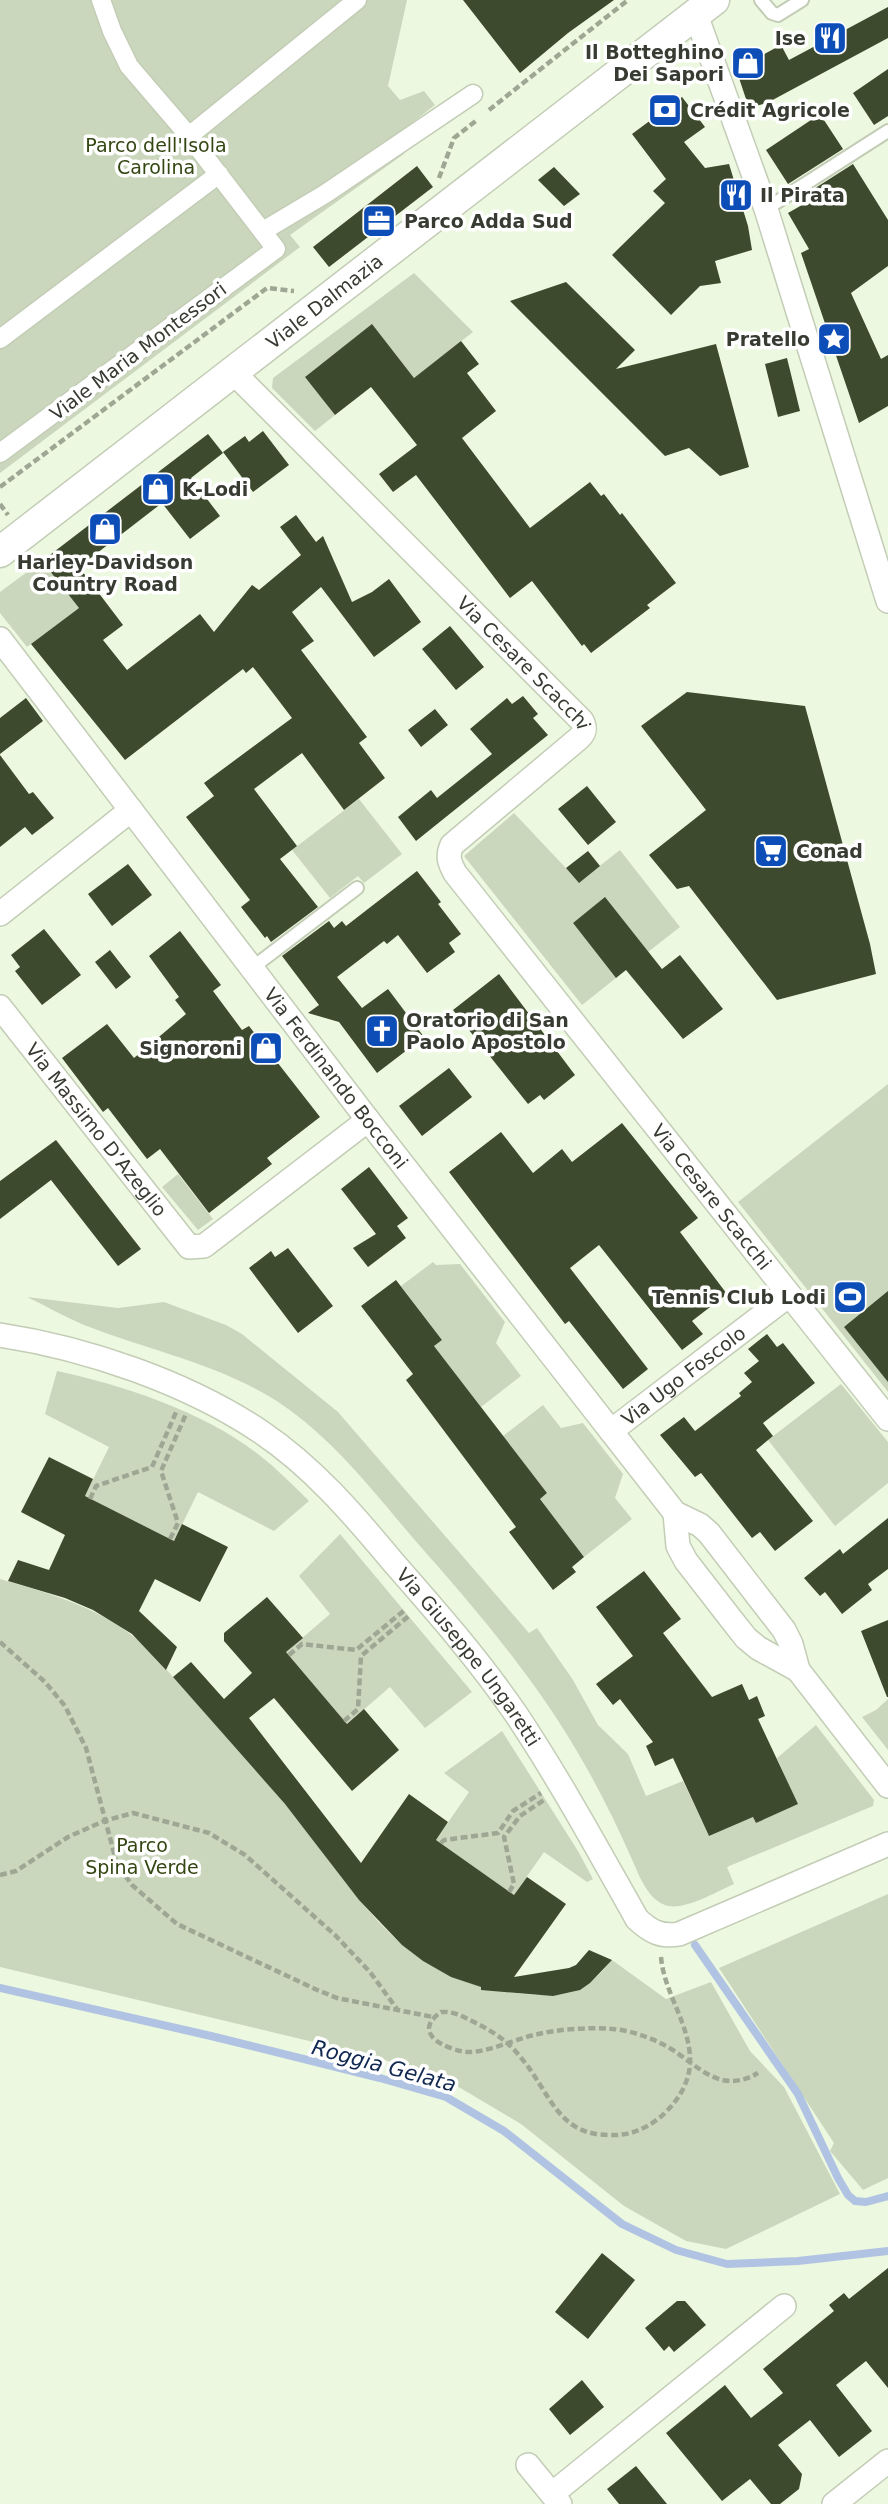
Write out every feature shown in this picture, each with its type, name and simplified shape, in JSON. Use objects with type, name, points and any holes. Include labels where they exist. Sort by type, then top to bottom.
[{"type":"street","points":[[101,0],[129,66],[189,136],[263,231],[325,194],[473,94]]},
{"type":"street","points":[[189,136],[357,0]]},
{"type":"street","points":[[705,7],[766,209],[882,557],[888,601]]},
{"type":"street","name":"Viale Dalmazia","points":[[0,552],[705,7]]},
{"type":"street","points":[[0,339],[219,174]]},
{"type":"street","name":"Viale Maria Montessori","points":[[0,453],[276,248],[263,231]]},
{"type":"street","points":[[0,321],[20,324]]},
{"type":"street","name":"Via Cesare Scacchi","points":[[234,373],[582,721],[584,733],[578,739],[452,845],[448,854],[449,863],[888,1419]]},
{"type":"street","name":"Via Ferdinando Bocconi","points":[[0,639],[368,1120],[675,1513],[709,1533],[784,1630],[792,1644],[798,1670]]},
{"type":"street","points":[[0,914],[131,810]]},
{"type":"street","name":"Via Massimo D’Azeglio","points":[[0,1007],[184,1243],[194,1248],[204,1246],[368,1120]]},
{"type":"street","name":"Via Ugo Foscolo","points":[[611,1432],[789,1295]]},
{"type":"street","name":"Via Giuseppe Ungaretti","points":[[0,1335],[85,1354],[146,1374],[190,1393],[261,1432],[312,1471],[348,1508],[474,1656],[518,1717],[637,1919],[649,1931],[666,1936]]},
{"type":"street","name":"Via Ferdinando Bocconi","points":[[675,1513],[678,1546],[686,1561],[731,1619],[746,1638],[798,1670],[888,1786]]},
{"type":"street","points":[[666,1936],[680,1934],[888,1844]]},
{"type":"street","points":[[528,2465],[556,2499],[785,2306]]},
{"type":"street","points":[[834,2504],[888,2461]]},
{"type":"lane","points":[[761,0],[772,13],[778,15],[802,0]]},
{"type":"lane","points":[[766,209],[888,131]]},
{"type":"lane","points":[[252,968],[357,888]]},
{"type":"path","points":[[487,112],[628,0]]},
{"type":"path","points":[[436,186],[454,138],[478,119]]},
{"type":"path","points":[[0,487],[267,288],[300,292]]},
{"type":"path","points":[[90,1499],[96,1486],[152,1467],[177,1408],[190,1393]]},
{"type":"path","points":[[170,1539],[178,1523],[161,1471],[187,1413],[190,1393]]},
{"type":"path","points":[[289,1655],[302,1644],[356,1650],[405,1610],[425,1598]]},
{"type":"path","points":[[344,1721],[358,1709],[362,1656],[410,1616],[425,1598]]},
{"type":"path","points":[[0,1642],[45,1682],[65,1706],[86,1748],[117,1864],[132,1885],[177,1924],[337,1998],[433,2017]]},
{"type":"path","points":[[441,1843],[444,1840],[498,1833],[513,1811],[542,1793],[562,1788]]},
{"type":"path","points":[[509,1892],[514,1884],[504,1837],[520,1816],[562,1788]]},
{"type":"path","points":[[0,1875],[16,1871],[68,1837],[104,1821],[133,1813],[209,1833],[245,1855],[335,1935],[370,1972],[397,2010]]},
{"type":"path","points":[[666,1936],[661,1948],[661,1960],[680,2015],[690,2063],[685,2085],[676,2101],[649,2126],[634,2133],[598,2135],[583,2132],[570,2124],[556,2111],[523,2060],[508,2043],[497,2034],[459,2014],[441,2012],[433,2017],[429,2027],[430,2034],[435,2040],[452,2048],[472,2052],[508,2043],[534,2035],[566,2029],[616,2029],[653,2040],[690,2063],[716,2079],[739,2082],[758,2073]]},
{"type":"green space","name":"Parco dell'Isola Carolina","points":[[0,0],[407,0],[388,86],[400,100],[424,91],[435,105],[394,137],[404,154],[290,235],[300,247],[0,473]]},
{"type":"green space","points":[[414,273],[473,332],[414,378],[372,325],[306,376],[335,415],[315,431],[272,388],[273,378]]},
{"type":"green space","points":[[42,561],[79,608],[27,647],[0,613],[0,592]]},
{"type":"green space","points":[[359,799],[402,854],[364,883],[358,876],[330,898],[292,850]]},
{"type":"green space","points":[[514,813],[579,882],[620,850],[680,927],[648,952],[605,898],[573,923],[616,978],[582,1005],[464,856]]},
{"type":"green space","name":"Tennis Club Lodi","points":[[888,1084],[888,1392],[738,1202]]},
{"type":"green space","points":[[178,1174],[213,1219],[198,1230],[162,1187]]},
{"type":"green space","points":[[433,1262],[436,1265],[460,1264],[505,1322],[496,1343],[521,1376],[481,1407],[434,1346],[442,1340],[401,1286]]},
{"type":"green space","points":[[27,1297],[118,1308],[164,1302],[226,1325],[242,1334],[338,1412],[529,1633],[537,1628],[573,1680],[598,1725],[628,1754],[646,1796],[683,1781],[709,1836],[753,1817],[756,1823],[797,1804],[777,1758],[816,1725],[874,1800],[873,1806],[727,1867],[734,1884],[710,1896],[681,1906],[658,1902],[643,1884],[580,1756],[535,1686],[467,1600],[328,1442],[288,1409],[245,1384],[200,1365],[84,1325]]},
{"type":"green space","points":[[57,1371],[135,1392],[213,1425],[258,1454],[309,1501],[274,1531],[198,1492],[174,1541],[85,1496],[109,1447],[45,1414]]},
{"type":"green space","points":[[841,1384],[888,1442],[888,1483],[835,1526],[768,1440]]},
{"type":"green space","points":[[543,1405],[561,1428],[583,1423],[623,1474],[615,1498],[632,1519],[584,1557],[540,1499],[547,1493],[503,1436]]},
{"type":"green space","points":[[340,1534],[472,1692],[425,1728],[390,1687],[347,1724],[286,1652],[330,1614],[299,1576]]},
{"type":"green space","name":"Parco Spina Verde","points":[[0,1579],[97,1613],[132,1635],[148,1649],[268,1784],[384,1928],[412,1952],[443,1972],[480,1986],[539,1995],[573,1991],[592,1980],[612,1960],[666,1999],[711,1982],[750,2051],[784,2087],[840,2194],[726,2249],[686,2241],[624,2206],[521,2124],[452,2083],[376,2057],[0,1967]]},
{"type":"green space","points":[[888,1699],[888,1750],[862,1717],[876,1710]]},
{"type":"green space","points":[[502,1731],[593,1879],[587,1882],[544,1852],[514,1895],[436,1840],[469,1792],[444,1773]]},
{"type":"green space","points":[[888,1894],[888,2178],[863,2190],[830,2151],[834,2143],[719,1968]]},
{"type":"building","points":[[463,0],[614,0],[568,33],[520,73]]},
{"type":"building","points":[[888,7],[888,38],[767,103],[749,108],[736,69],[781,45],[789,60]]},
{"type":"building","points":[[888,69],[888,116],[874,125],[853,93]]},
{"type":"building","points":[[682,97],[705,127],[684,142],[705,168],[729,164],[748,226],[752,250],[715,261],[721,283],[700,286],[671,315],[612,255],[665,203],[653,191],[666,179],[632,134]]},
{"type":"building","points":[[820,114],[843,149],[788,184],[766,150]]},
{"type":"building","points":[[853,164],[888,220],[888,266],[851,293],[881,359],[888,355],[888,406],[859,423],[801,253],[809,249],[788,213],[802,205],[798,199]]},
{"type":"building","points":[[417,166],[433,187],[329,267],[313,247]]},
{"type":"building","points":[[554,167],[580,194],[564,206],[538,180]]},
{"type":"building","points":[[566,282],[635,350],[616,369],[716,344],[749,467],[720,476],[689,448],[665,456],[510,301]]},
{"type":"building","points":[[372,324],[414,378],[461,341],[479,364],[467,373],[496,411],[462,438],[530,528],[590,482],[601,496],[604,494],[620,515],[622,513],[676,583],[647,605],[650,608],[591,653],[584,644],[582,646],[532,581],[510,598],[416,475],[393,492],[379,474],[417,445],[371,387],[335,415],[305,377]]},
{"type":"building","points":[[787,358],[800,411],[778,417],[765,364]]},
{"type":"building","points":[[263,431],[289,465],[253,492],[223,452],[245,436],[249,442]]},
{"type":"building","points":[[208,434],[223,453],[191,478],[220,516],[190,539],[162,503],[79,567],[123,625],[103,640],[127,670],[200,614],[214,632],[252,585],[259,590],[301,555],[280,527],[296,515],[316,542],[323,536],[352,602],[389,579],[421,622],[374,657],[321,587],[292,612],[314,641],[301,650],[367,737],[359,743],[385,778],[344,810],[302,753],[254,789],[297,846],[280,859],[318,907],[271,942],[241,907],[250,900],[186,817],[214,796],[204,783],[292,718],[253,667],[246,673],[243,669],[125,760],[31,644],[79,608],[42,561]]},
{"type":"building","points":[[450,626],[484,667],[456,690],[422,649]]},
{"type":"building","points":[[687,692],[805,706],[876,974],[777,1000],[689,886],[677,889],[649,855],[706,810],[641,726]]},
{"type":"building","points":[[523,696],[538,714],[533,718],[548,735],[416,841],[398,817],[431,790],[437,798],[492,754],[470,729],[507,698],[512,704]]},
{"type":"building","points":[[26,698],[43,721],[0,754],[0,718]]},
{"type":"building","points":[[435,709],[448,725],[421,747],[408,730]]},
{"type":"building","points":[[0,755],[29,794],[33,792],[54,818],[32,835],[25,827],[0,847]]},
{"type":"building","points":[[587,786],[616,822],[588,845],[558,809]]},
{"type":"building","points":[[588,851],[600,866],[579,883],[566,868]]},
{"type":"building","points":[[128,864],[152,895],[112,926],[88,894]]},
{"type":"building","points":[[417,871],[461,934],[449,943],[455,952],[427,973],[398,935],[387,944],[384,941],[337,977],[362,1008],[388,989],[424,1037],[377,1073],[339,1022],[308,1013],[319,1005],[282,956],[329,921],[334,928],[342,921],[346,926]]},
{"type":"building","points":[[605,897],[662,969],[680,955],[723,1009],[683,1039],[626,970],[616,978],[573,923]]},
{"type":"building","points":[[44,929],[81,975],[42,1005],[15,971],[20,967],[11,955]]},
{"type":"building","points":[[180,931],[221,985],[213,991],[242,1030],[249,1026],[320,1117],[267,1158],[272,1164],[209,1213],[160,1149],[147,1159],[108,1108],[103,1112],[62,1058],[107,1024],[134,1058],[186,1014],[175,1000],[179,997],[149,956]]},
{"type":"building","points":[[110,950],[131,977],[116,989],[95,962]]},
{"type":"building","points":[[499,974],[575,1075],[544,1100],[540,1095],[528,1104],[453,1010]]},
{"type":"building","points":[[449,1068],[472,1097],[422,1136],[399,1106]]},
{"type":"building","points":[[622,1123],[698,1218],[680,1232],[727,1294],[692,1321],[703,1334],[682,1350],[599,1245],[570,1268],[648,1369],[623,1389],[569,1321],[565,1324],[449,1172],[501,1132],[533,1173],[562,1149],[572,1162]]},
{"type":"building","points":[[56,1140],[141,1249],[118,1266],[51,1180],[0,1219],[0,1181]]},
{"type":"building","points":[[369,1167],[408,1218],[397,1226],[406,1238],[368,1267],[353,1248],[376,1234],[341,1189]]},
{"type":"building","points":[[288,1248],[333,1306],[298,1333],[249,1268],[271,1251],[275,1257]]},
{"type":"building","points":[[396,1280],[442,1340],[434,1346],[547,1493],[540,1499],[584,1557],[572,1567],[576,1572],[553,1590],[509,1532],[516,1527],[406,1380],[413,1374],[361,1306]]},
{"type":"building","points":[[888,1291],[888,1382],[844,1327]]},
{"type":"building","points":[[767,1334],[777,1347],[783,1343],[815,1383],[763,1423],[773,1436],[756,1450],[813,1521],[775,1551],[760,1532],[752,1538],[701,1473],[695,1477],[660,1435],[684,1417],[695,1431],[741,1396],[739,1393],[752,1382],[744,1373],[759,1361],[748,1349]]},
{"type":"building","points":[[49,1457],[93,1479],[85,1496],[174,1541],[182,1524],[228,1547],[200,1602],[155,1579],[139,1611],[177,1647],[166,1670],[132,1634],[93,1610],[65,1598],[8,1581],[18,1560],[49,1570],[65,1535],[21,1512]]},
{"type":"building","points":[[888,1518],[888,1569],[868,1584],[872,1590],[842,1614],[825,1592],[820,1596],[804,1578],[840,1549],[843,1554]]},
{"type":"building","points":[[644,1571],[681,1619],[663,1633],[712,1697],[742,1684],[749,1700],[757,1696],[765,1716],[758,1719],[798,1804],[756,1823],[753,1817],[709,1836],[673,1758],[655,1766],[646,1746],[653,1742],[620,1699],[613,1705],[596,1684],[633,1656],[596,1607]]},
{"type":"building","points":[[267,1597],[303,1638],[286,1652],[347,1724],[364,1709],[399,1750],[352,1791],[274,1698],[249,1718],[361,1863],[409,1794],[448,1822],[436,1840],[514,1895],[527,1877],[566,1904],[514,1977],[569,1968],[576,1965],[589,1950],[612,1960],[590,1983],[580,1990],[553,1996],[481,1990],[481,1987],[451,1977],[423,1961],[402,1945],[359,1900],[285,1804],[173,1677],[191,1662],[224,1699],[252,1673],[224,1641],[224,1633]]},
{"type":"building","points":[[888,1620],[888,1697],[887,1697],[861,1631]]},
{"type":"building","points":[[602,2253],[635,2280],[588,2339],[555,2312]]},
{"type":"building","points":[[888,2268],[888,2388],[866,2361],[836,2385],[872,2431],[839,2457],[810,2420],[778,2445],[802,2474],[799,2489],[780,2504],[771,2504],[750,2479],[722,2501],[666,2433],[725,2385],[751,2418],[783,2393],[763,2369],[834,2311],[829,2305],[844,2293],[849,2299]]},
{"type":"building","points":[[677,2301],[685,2301],[706,2325],[674,2352],[669,2346],[664,2351],[645,2328]]},
{"type":"building","points":[[582,2380],[604,2407],[570,2435],[549,2409]]},
{"type":"building","points":[[636,2466],[667,2504],[619,2504],[607,2489]]},
{"type":"waterway","points":[[695,1945],[798,2094],[848,2195],[855,2201],[866,2202],[888,2196]]},
{"type":"waterway","name":"Roggia Gelata","points":[[0,1988],[211,2036],[446,2097],[504,2131],[622,2224],[676,2250],[727,2264],[798,2261],[888,2251]]},
{"type":"place","name":"Ise","points":[[830,38]]},
{"type":"place","name":"Il Botteghino Dei Sapori","points":[[748,63]]},
{"type":"place","name":"Crédit Agricole","points":[[665,110]]},
{"type":"place","name":"Il Pirata","points":[[736,195]]},
{"type":"place","name":"Parco Adda Sud","points":[[379,221]]},
{"type":"place","name":"Pratello","points":[[834,339]]},
{"type":"place","name":"K-Lodi","points":[[158,489]]},
{"type":"place","name":"Harley-Davidson Country Road","points":[[105,529]]},
{"type":"place","name":"Conad","points":[[771,851]]},
{"type":"place","name":"Oratorio di San Paolo Apostolo","points":[[382,1031]]},
{"type":"place","name":"Signoroni","points":[[266,1048]]},
{"type":"place","name":"Tennis Club Lodi","points":[[850,1297]]}]
